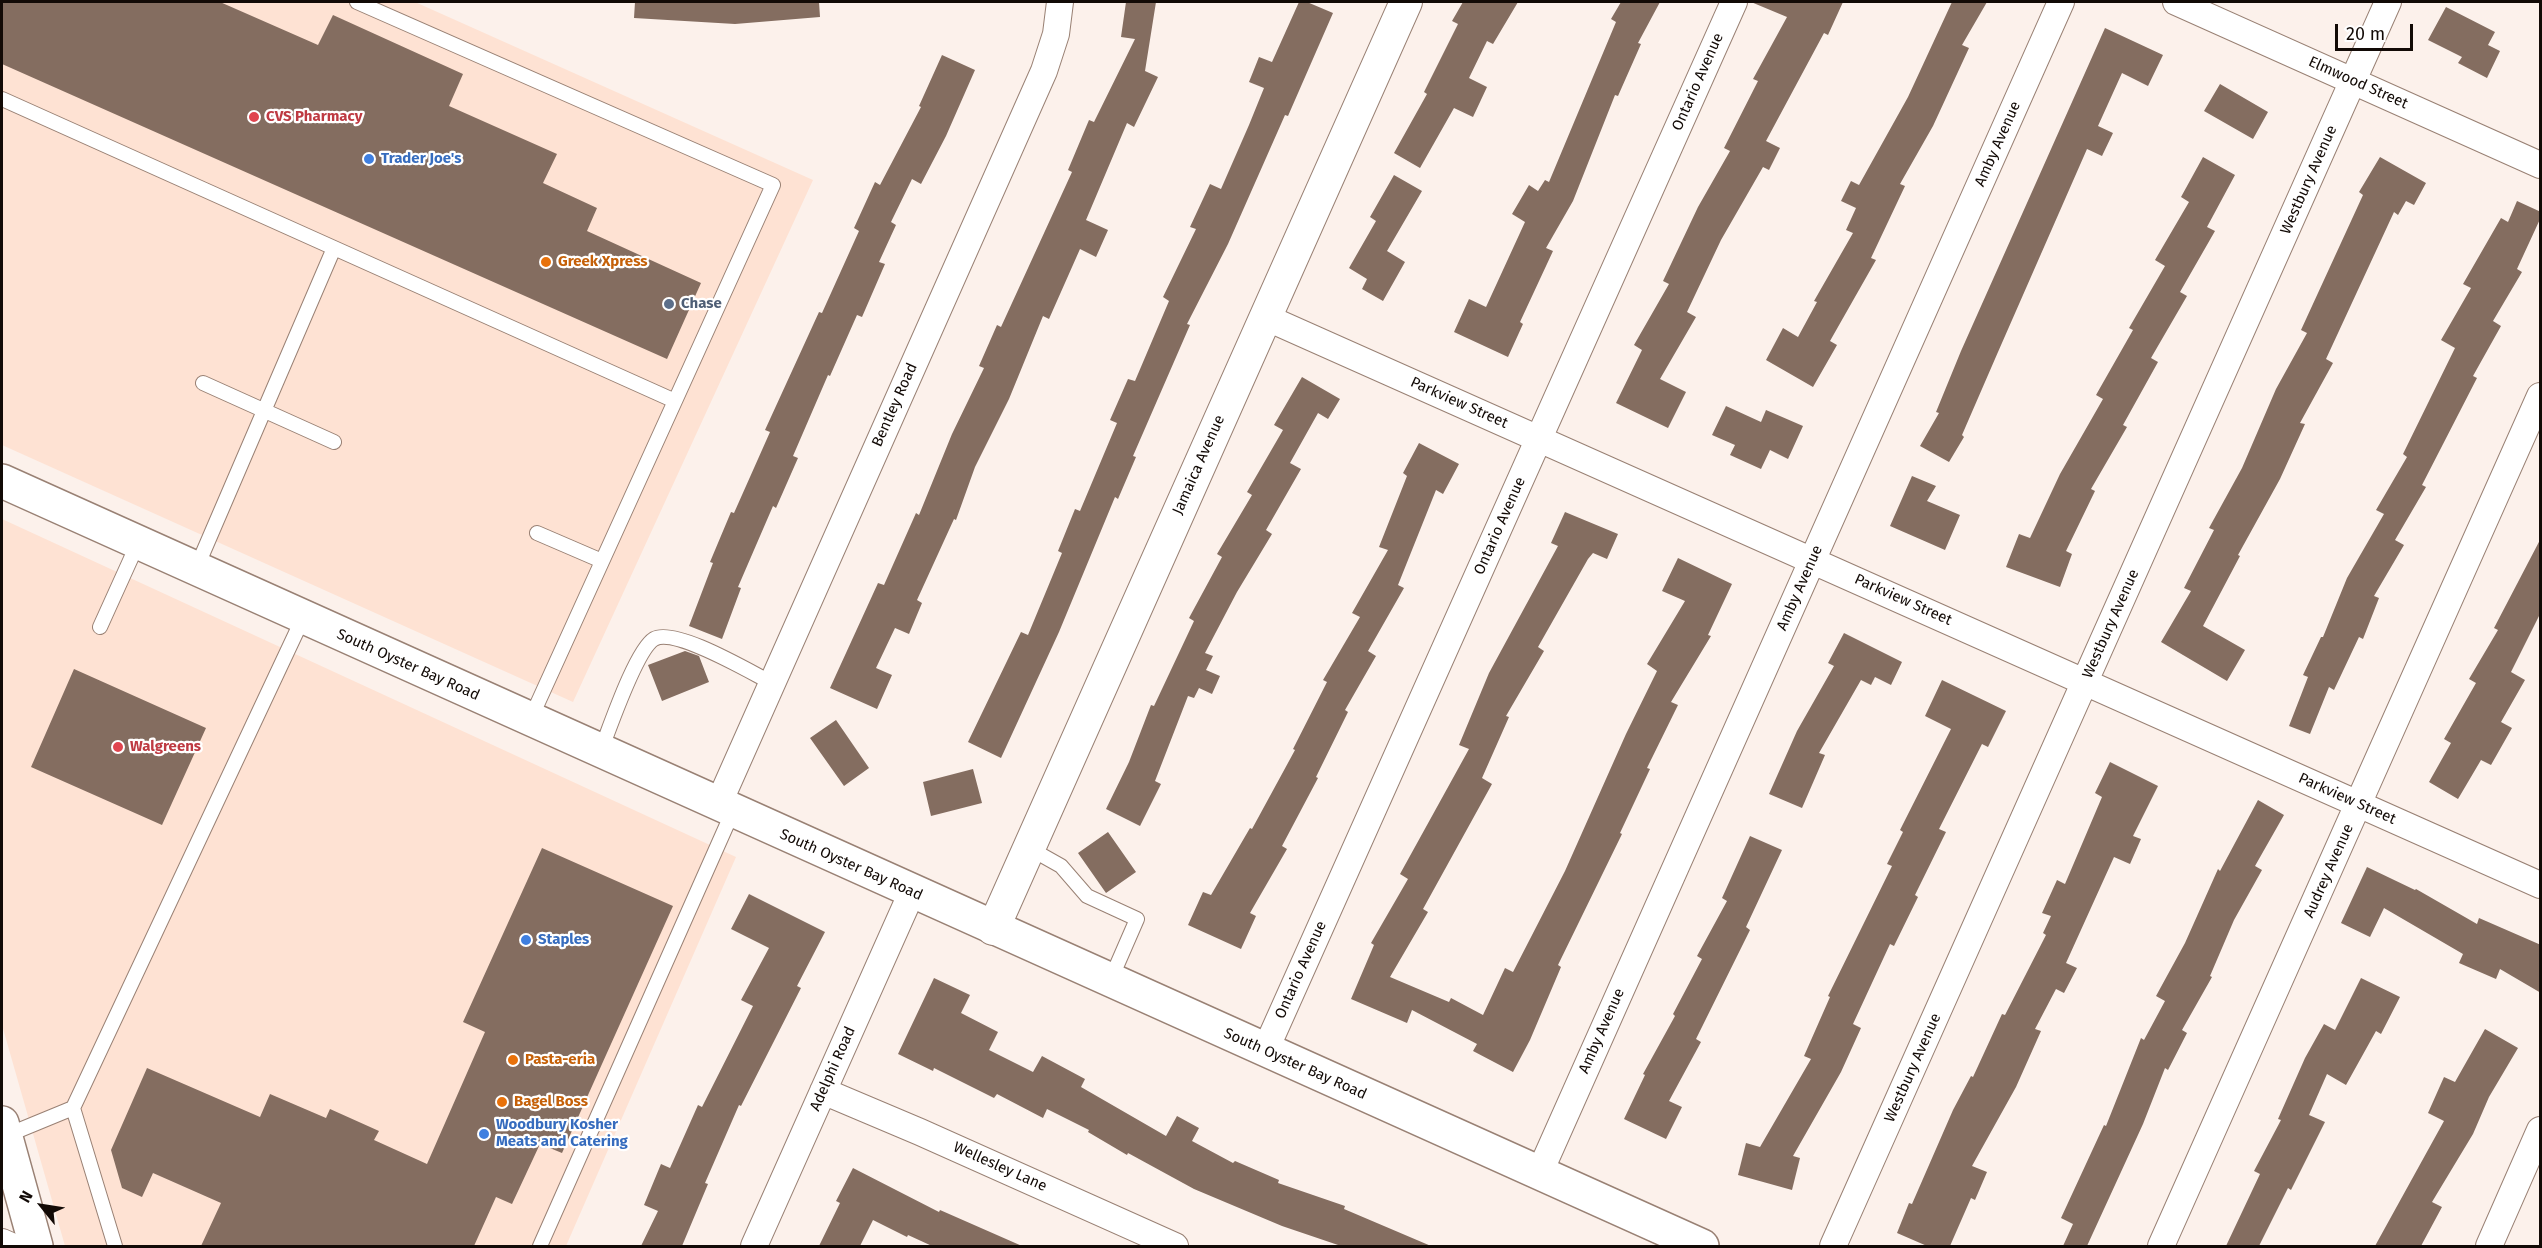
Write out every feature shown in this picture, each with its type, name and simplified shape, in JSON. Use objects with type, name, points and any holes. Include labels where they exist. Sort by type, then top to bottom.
[{"type":"main road","name":"South Oyster Bay Road","points":[[2,481],[993,929],[1702,1246]]},
{"type":"main road","points":[[3,1130],[36,1246]]},
{"type":"street","name":"Bentley Road","points":[[725,808],[772,683],[1044,71],[1056,34],[1060,2]]},
{"type":"street","name":"Jamaica Avenue","points":[[993,929],[1406,2]]},
{"type":"street","name":"Ontario Avenue","points":[[1265,1051],[1734,2]]},
{"type":"street","name":"Amby Avenue","points":[[1539,1174],[2061,2]]},
{"type":"street","name":"Elmwood Street","points":[[2176,2],[2541,165]]},
{"type":"street","name":"Westbury Avenue","points":[[1833,1246],[2388,2]]},
{"type":"street","name":"Parkview Street","points":[[1265,316],[2541,885]]},
{"type":"street","name":"Audrey Avenue","points":[[2161,1246],[2541,396]]},
{"type":"street","name":"Adelphi Road","points":[[754,1246],[912,892]]},
{"type":"street","name":"Wellesley Lane","points":[[823,1091],[1175,1246]]},
{"type":"street","points":[[2488,1246],[2541,1130]]},
{"type":"street","points":[[2,1242],[11,1246]]},
{"type":"lane","points":[[357,2],[773,185],[530,720]]},
{"type":"lane","points":[[2,99],[675,401]]},
{"type":"lane","points":[[196,569],[334,248]]},
{"type":"lane","points":[[203,383],[334,442]]},
{"type":"lane","points":[[537,533],[602,561]]},
{"type":"lane","points":[[100,627],[138,543]]},
{"type":"lane","points":[[115,1246],[73,1108],[303,618]]},
{"type":"lane","points":[[600,752],[640,655],[654,639],[671,636],[686,640],[772,683]]},
{"type":"lane","points":[[540,1246],[725,808]]},
{"type":"lane","points":[[1029,848],[1061,866],[1087,896],[1137,918],[1110,981]]},
{"type":"lane","points":[[3,1130],[73,1108]]},
{"type":"shaded area","points":[[2,2],[415,2],[813,180],[573,702],[2,445]]},
{"type":"shaded area","points":[[2,519],[736,857],[566,1246],[65,1246],[2,1025]]},
{"type":"building","points":[[2,2],[220,2],[318,45],[333,15],[463,74],[449,106],[557,154],[543,183],[597,208],[587,231],[701,283],[667,359],[2,64]]},
{"type":"building","points":[[635,2],[819,2],[820,17],[735,24],[634,18]]},
{"type":"building","points":[[1126,2],[1156,2],[1145,71],[1158,77],[1134,127],[1127,123],[1086,220],[1108,230],[1096,257],[1080,249],[1049,319],[1043,316],[1009,399],[975,467],[956,520],[954,519],[917,600],[922,603],[909,634],[895,628],[876,668],[892,675],[877,709],[830,688],[878,583],[884,585],[916,513],[919,515],[952,434],[984,368],[979,366],[997,325],[1001,327],[1072,172],[1068,170],[1089,120],[1094,122],[1135,39],[1121,37]]},
{"type":"building","points":[[1299,2],[1307,2],[1333,13],[1228,244],[1187,324],[1190,325],[1133,456],[1136,457],[1118,499],[1115,497],[1059,632],[1001,758],[968,742],[1021,632],[1028,635],[1062,553],[1058,551],[1075,509],[1080,511],[1117,423],[1110,420],[1128,379],[1135,381],[1169,301],[1163,297],[1196,229],[1190,227],[1210,184],[1221,189],[1249,125],[1264,88],[1249,82],[1259,57],[1272,62]]},
{"type":"building","points":[[1463,2],[1518,2],[1493,44],[1487,41],[1469,78],[1487,87],[1473,117],[1454,108],[1420,168],[1394,153],[1427,94],[1424,92],[1458,24],[1452,21]]},
{"type":"building","points":[[1621,2],[1660,2],[1638,43],[1641,44],[1618,96],[1615,95],[1573,201],[1546,248],[1553,251],[1520,322],[1523,324],[1508,357],[1454,332],[1469,299],[1486,307],[1525,222],[1512,214],[1529,185],[1538,191],[1545,180],[1549,182],[1616,22],[1611,19]]},
{"type":"building","points":[[1751,2],[1843,2],[1828,35],[1824,33],[1766,141],[1780,148],[1769,170],[1763,167],[1721,240],[1687,312],[1696,317],[1660,379],[1686,392],[1668,428],[1616,403],[1642,350],[1634,345],[1669,284],[1663,281],[1698,207],[1730,151],[1724,148],[1758,81],[1753,79],[1787,17]]},
{"type":"building","points":[[1952,2],[1987,2],[1962,45],[1969,48],[1933,126],[1900,184],[1905,186],[1871,258],[1876,260],[1830,341],[1837,345],[1813,387],[1766,360],[1783,328],[1798,337],[1817,302],[1814,301],[1853,233],[1846,230],[1856,208],[1841,201],[1851,181],[1859,185],[1908,97]]},
{"type":"building","points":[[2446,7],[2495,32],[2488,45],[2500,51],[2487,78],[2458,63],[2462,57],[2428,40]]},
{"type":"building","points":[[2105,28],[2163,55],[2148,86],[2122,73],[2098,126],[2113,133],[2102,156],[2087,149],[1962,435],[1964,437],[1949,462],[1920,446],[1939,413],[1936,412],[1961,351]]},
{"type":"building","points":[[942,55],[975,70],[946,136],[921,184],[912,179],[891,222],[896,225],[879,262],[885,264],[862,317],[857,315],[830,376],[828,375],[793,456],[798,458],[776,508],[773,506],[738,587],[741,588],[722,639],[689,626],[713,563],[710,562],[731,512],[734,513],[770,432],[765,430],[859,231],[854,228],[875,182],[880,185],[921,107],[919,106]]},
{"type":"building","points":[[2220,84],[2268,112],[2253,139],[2204,111]]},
{"type":"building","points":[[2203,157],[2235,175],[2207,227],[2215,231],[2180,292],[2187,296],[2151,358],[2158,362],[2123,425],[2127,427],[2091,489],[2095,491],[2066,551],[2072,554],[2060,587],[2006,567],[2019,534],[2030,538],[2060,474],[2103,399],[2096,395],[2133,330],[2129,328],[2165,266],[2155,260],[2189,202],[2181,197]]},
{"type":"building","points":[[2380,157],[2426,183],[2414,205],[2406,201],[2398,215],[2394,212],[2326,359],[2333,363],[2300,423],[2305,424],[2280,479],[2238,555],[2240,556],[2203,626],[2245,650],[2227,681],[2161,642],[2191,591],[2184,588],[2214,530],[2209,528],[2242,468],[2276,389],[2307,333],[2301,330],[2363,195],[2359,192]]},
{"type":"building","points":[[1394,175],[1422,191],[1387,251],[1405,262],[1383,301],[1362,289],[1367,279],[1349,268],[1376,221],[1370,217]]},
{"type":"building","points":[[2517,201],[2541,212],[2541,217],[2517,269],[2522,272],[2493,321],[2501,326],[2473,376],[2477,378],[2422,485],[2426,487],[2395,540],[2404,545],[2374,596],[2379,598],[2363,639],[2359,637],[2334,690],[2329,687],[2310,734],[2289,726],[2308,677],[2303,675],[2323,637],[2347,578],[2384,514],[2376,510],[2407,457],[2403,454],[2455,348],[2441,340],[2471,288],[2463,284],[2501,218],[2508,222]]},
{"type":"building","points":[[1302,377],[1340,399],[1328,419],[1318,413],[1290,463],[1301,469],[1266,530],[1272,534],[1237,592],[1205,653],[1213,656],[1206,670],[1220,676],[1212,694],[1199,688],[1194,698],[1188,696],[1155,781],[1161,784],[1140,826],[1106,809],[1129,762],[1151,705],[1154,706],[1194,621],[1189,618],[1222,557],[1217,554],[1252,495],[1247,492],[1283,430],[1274,425]]},
{"type":"building","points":[[1726,406],[1761,422],[1766,410],[1803,426],[1788,459],[1770,450],[1761,469],[1730,455],[1735,445],[1712,435]]},
{"type":"building","points":[[1419,443],[1459,464],[1443,494],[1436,490],[1398,585],[1404,588],[1368,651],[1376,656],[1345,710],[1348,712],[1316,777],[1318,778],[1282,846],[1287,849],[1250,913],[1256,916],[1241,949],[1188,925],[1203,892],[1211,895],[1250,828],[1252,829],[1295,750],[1293,749],[1327,682],[1323,680],[1360,617],[1352,613],[1388,550],[1379,547],[1407,476],[1403,473]]},
{"type":"building","points":[[1912,476],[1936,486],[1927,501],[1960,515],[1945,550],[1890,526]]},
{"type":"building","points":[[1565,512],[1618,534],[1607,559],[1593,553],[1588,559],[1538,647],[1544,651],[1506,716],[1509,717],[1482,778],[1492,784],[1423,909],[1428,912],[1390,977],[1449,1002],[1451,998],[1483,1015],[1505,968],[1513,972],[1565,871],[1626,734],[1657,671],[1647,664],[1685,601],[1662,591],[1678,558],[1732,584],[1708,635],[1711,636],[1671,702],[1678,705],[1647,768],[1650,769],[1620,833],[1622,834],[1558,965],[1561,967],[1530,1040],[1513,1072],[1473,1051],[1477,1044],[1412,1010],[1407,1023],[1351,999],[1374,945],[1371,943],[1408,879],[1400,874],[1469,749],[1459,745],[1489,673],[1558,546],[1551,543]]},
{"type":"building","points":[[2541,538],[2541,612],[2511,672],[2525,680],[2501,722],[2512,728],[2491,765],[2481,760],[2458,799],[2429,782],[2451,743],[2444,739],[2476,683],[2469,679],[2498,630],[2494,628]]},
{"type":"building","points":[[1844,633],[1902,662],[1891,685],[1875,677],[1871,685],[1861,680],[1819,753],[1825,755],[1802,808],[1769,794],[1797,731],[1834,666],[1828,663]]},
{"type":"building","points":[[685,651],[699,656],[709,682],[662,701],[648,665]]},
{"type":"building","name":"Walgreens","points":[[74,669],[206,728],[162,825],[31,767]]},
{"type":"building","points":[[1942,680],[2006,711],[1988,747],[1982,744],[1939,829],[1946,832],[1915,895],[1918,897],[1894,946],[1890,944],[1853,1024],[1861,1028],[1841,1072],[1793,1156],[1800,1158],[1792,1190],[1738,1175],[1746,1143],[1760,1147],[1811,1059],[1804,1056],[1830,997],[1828,996],[1892,866],[1887,864],[1903,832],[1900,830],[1951,729],[1925,716]]},
{"type":"building","points":[[836,720],[869,768],[844,786],[810,738]]},
{"type":"building","points":[[2110,762],[2158,786],[2133,836],[2141,839],[2130,864],[2114,857],[2066,963],[2077,968],[2064,993],[2056,989],[2035,1029],[2041,1031],[2016,1087],[1972,1166],[1987,1172],[1975,1200],[1971,1198],[1950,1246],[1927,1246],[1897,1233],[1953,1110],[1971,1076],[1973,1077],[2002,1014],[2005,1015],[2046,935],[2043,933],[2051,916],[2042,913],[2057,880],[2065,884],[2102,797],[2095,793]]},
{"type":"building","points":[[973,769],[982,803],[931,816],[923,782]]},
{"type":"building","points":[[2258,800],[2284,815],[2255,866],[2262,870],[2234,920],[2210,976],[2212,977],[2182,1030],[2187,1033],[2168,1070],[2165,1068],[2143,1124],[2087,1246],[2063,1246],[2073,1224],[2061,1218],[2104,1125],[2106,1126],[2141,1038],[2144,1040],[2165,1001],[2156,996],[2185,943],[2218,869],[2220,871]]},
{"type":"building","points":[[1108,832],[1136,872],[1106,893],[1078,853]]},
{"type":"building","points":[[1750,836],[1782,850],[1746,927],[1750,930],[1696,1039],[1701,1042],[1669,1101],[1682,1107],[1666,1139],[1624,1119],[1645,1075],[1643,1074],[1675,1016],[1673,1014],[1702,959],[1697,956],[1727,901],[1722,898]]},
{"type":"building","points":[[542,848],[673,906],[562,1153],[540,1144],[512,1204],[496,1197],[474,1246],[201,1246],[221,1203],[153,1173],[142,1197],[122,1188],[111,1150],[147,1068],[260,1117],[270,1094],[326,1118],[330,1109],[379,1131],[374,1140],[427,1164],[485,1032],[463,1022]]},
{"type":"building","points":[[2367,867],[2416,889],[2477,924],[2479,918],[2541,945],[2541,993],[2500,969],[2496,979],[2459,963],[2463,954],[2384,908],[2370,937],[2341,923]]},
{"type":"building","points":[[749,894],[825,932],[797,986],[801,988],[741,1106],[739,1105],[705,1183],[708,1184],[682,1246],[641,1246],[658,1211],[644,1205],[661,1164],[670,1168],[698,1105],[702,1107],[753,1006],[741,1000],[769,948],[731,929]]},
{"type":"building","points":[[934,978],[970,995],[961,1013],[998,1032],[989,1050],[1033,1072],[1042,1056],[1085,1079],[1081,1087],[1166,1136],[1177,1116],[1199,1128],[1192,1141],[1233,1163],[1235,1161],[1279,1180],[1278,1183],[1345,1206],[1344,1209],[1431,1246],[1341,1246],[1282,1226],[1194,1189],[1128,1153],[1127,1155],[1088,1132],[1089,1130],[1047,1109],[1043,1118],[997,1094],[994,1098],[934,1068],[933,1071],[898,1054]]},
{"type":"building","points":[[2361,978],[2400,997],[2381,1034],[2376,1031],[2346,1085],[2327,1074],[2309,1115],[2325,1122],[2291,1190],[2288,1188],[2259,1246],[2226,1246],[2260,1174],[2254,1171],[2281,1120],[2278,1119],[2305,1058],[2324,1024],[2335,1030]]},
{"type":"building","points":[[2485,1029],[2518,1048],[2489,1097],[2473,1134],[2432,1202],[2442,1207],[2421,1246],[2375,1246],[2444,1121],[2428,1113],[2444,1077],[2455,1082]]},
{"type":"building","points":[[853,1168],[939,1212],[940,1210],[1022,1246],[932,1246],[908,1235],[907,1237],[873,1220],[860,1246],[819,1246],[840,1203],[836,1201]]},
{"type":"place","name":"CVS Pharmacy","points":[[254,117]]},
{"type":"place","name":"Trader Joe's","points":[[369,159]]},
{"type":"place","name":"Greek Xpress","points":[[546,262]]},
{"type":"place","name":"Chase","points":[[669,304]]},
{"type":"place","name":"Walgreens","points":[[118,747]]},
{"type":"place","name":"Staples","points":[[526,940]]},
{"type":"place","name":"Pasta-eria","points":[[513,1060]]},
{"type":"place","name":"Bagel Boss","points":[[502,1102]]},
{"type":"place","name":"Woodbury Kosher Meats and Catering","points":[[484,1134]]}]
